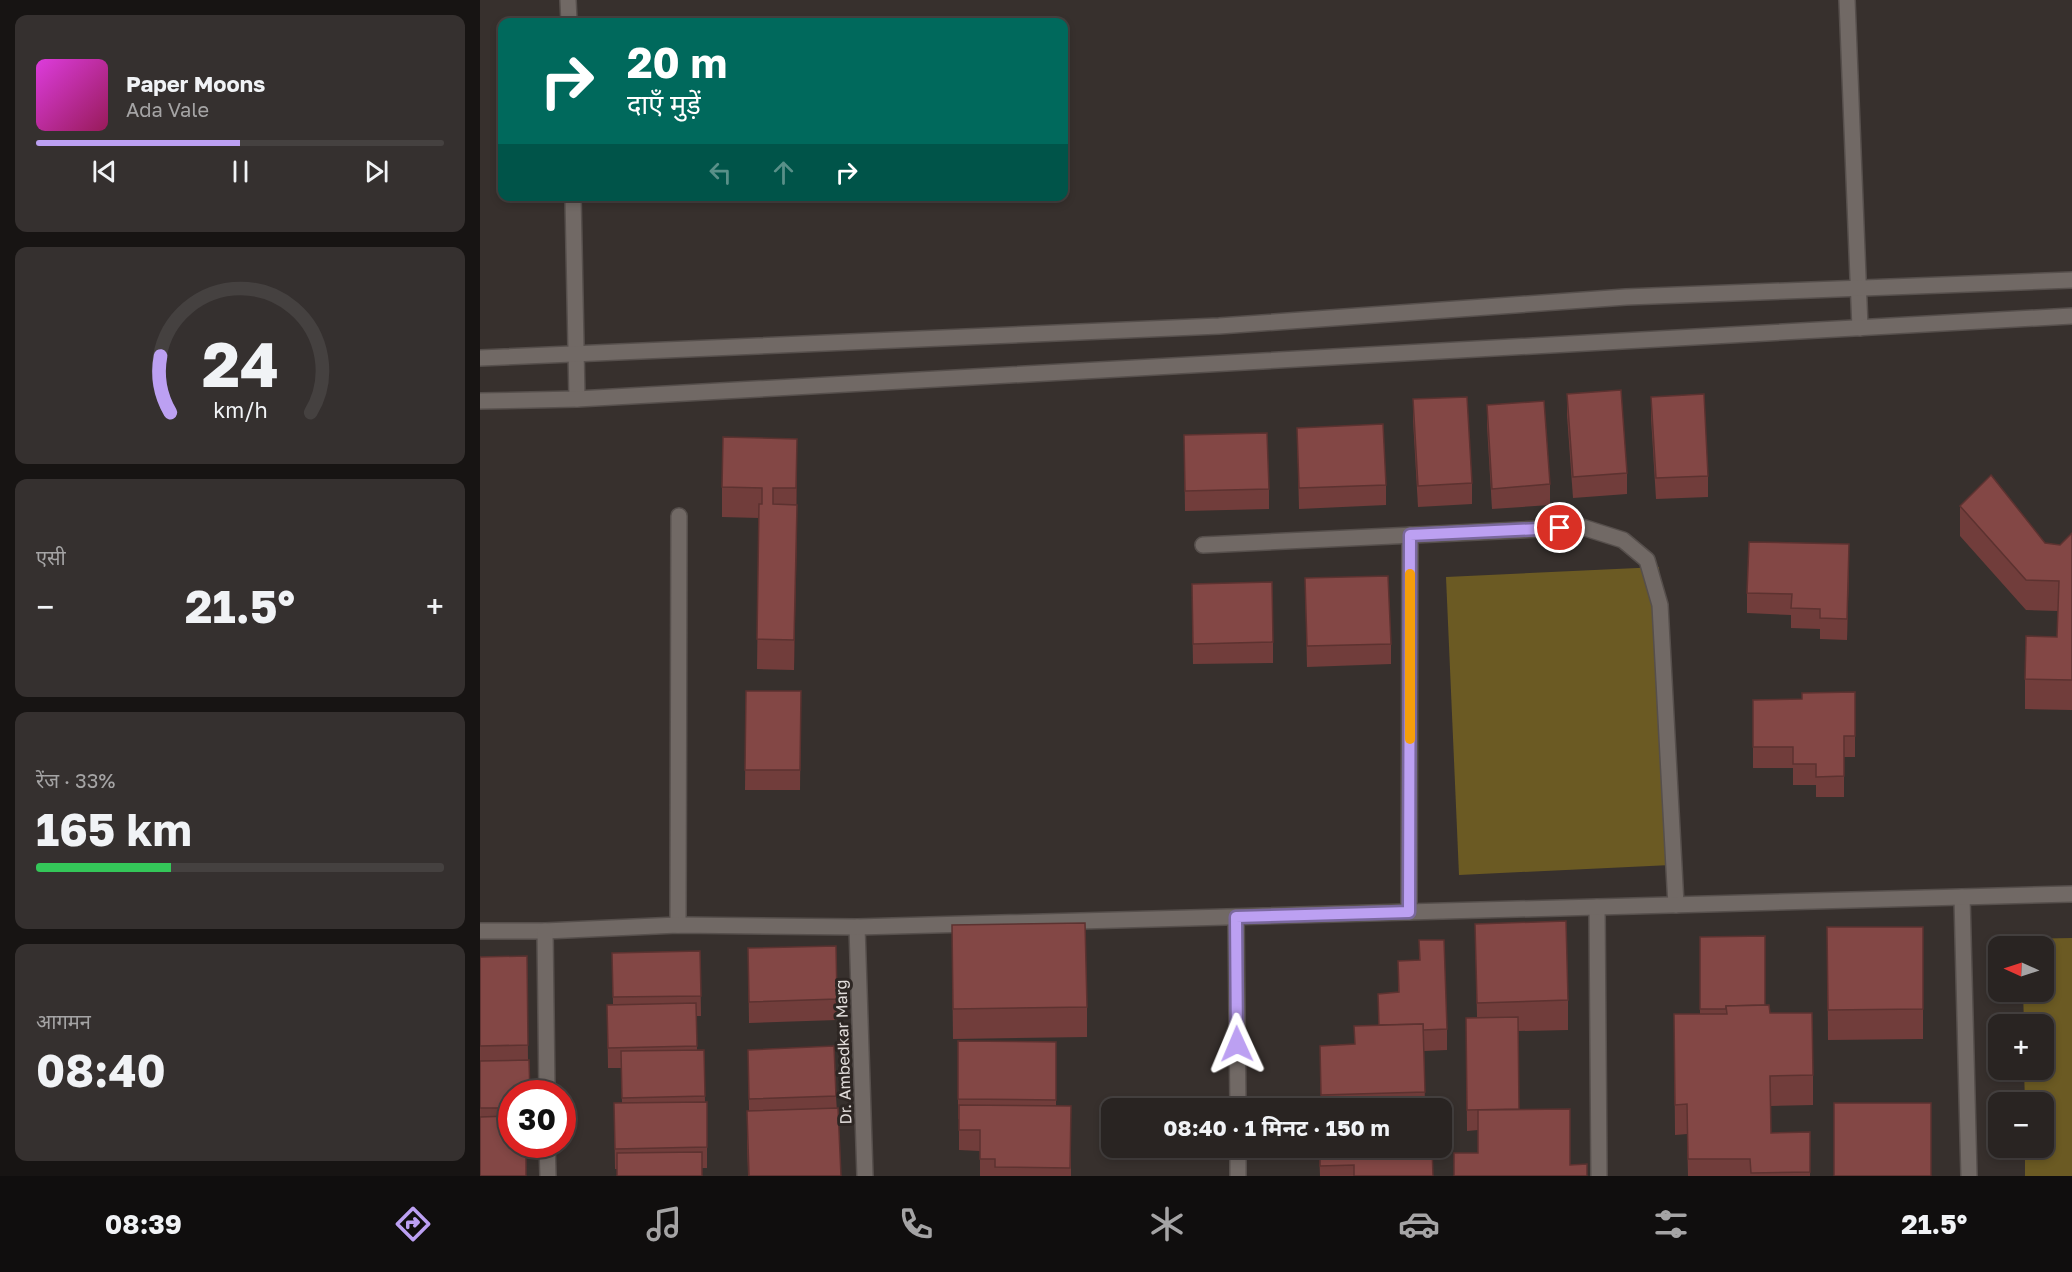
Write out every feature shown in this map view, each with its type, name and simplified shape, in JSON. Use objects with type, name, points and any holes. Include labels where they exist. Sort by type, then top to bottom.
[{"type":"street","points":[[568,0],[569,18]]},
{"type":"street","points":[[1847,0],[1860,328]]},
{"type":"street","points":[[573,201],[577,399]]},
{"type":"street","points":[[480,358],[577,356],[1219,326],[1626,297],[2072,280]]},
{"type":"street","points":[[480,401],[577,399],[2072,316]]},
{"type":"street","points":[[678,925],[679,516]]},
{"type":"street","points":[[1203,545],[1582,527],[1623,540],[1647,560],[1660,605],[1676,905]]},
{"type":"street","points":[[1409,912],[1410,535]]},
{"type":"street","points":[[480,931],[545,931],[678,925],[857,927],[2072,894]]},
{"type":"street","points":[[1962,897],[1969,1176]]},
{"type":"street","points":[[1597,907],[1599,1176]]},
{"type":"street","points":[[1236,917],[1238,1098]]},
{"type":"street","name":"Dr. Ambedkar Marg","points":[[857,927],[865,1176]]},
{"type":"street","points":[[545,931],[547,1080]]},
{"type":"street","points":[[547,1158],[548,1176]]},
{"type":"street","points":[[1238,1158],[1238,1176]]},
{"type":"shaded area","points":[[1659,567],[1671,865],[1459,875],[1446,577]]},
{"type":"shaded area","points":[[2054,938],[2072,938],[2072,1176],[2025,1176],[2025,1158],[2054,1158],[2054,1092],[2025,1092],[2024,1080],[2054,1080],[2054,1014],[2024,1014],[2023,1002],[2054,1002]]},
{"type":"building","points":[[1621,390],[1627,473],[1573,477],[1567,394]]},
{"type":"building","points":[[1704,394],[1708,476],[1656,478],[1651,397]]},
{"type":"building","points":[[1467,397],[1472,483],[1418,486],[1413,399]]},
{"type":"building","points":[[1544,401],[1550,484],[1492,489],[1487,405]]},
{"type":"building","points":[[1383,424],[1386,485],[1299,488],[1297,428]]},
{"type":"building","points":[[1267,433],[1269,489],[1185,491],[1184,435]]},
{"type":"building","points":[[723,437],[797,439],[796,488],[773,488],[773,504],[797,505],[794,640],[757,639],[759,504],[762,504],[762,488],[722,487]]},
{"type":"building","points":[[1991,475],[2045,543],[2060,545],[2072,533],[2072,680],[2025,679],[2026,636],[2057,637],[2059,581],[2026,580],[1960,506]]},
{"type":"building","points":[[1749,542],[1849,544],[1847,619],[1820,618],[1820,609],[1791,608],[1792,594],[1747,593]]},
{"type":"building","points":[[1388,576],[1391,644],[1307,646],[1305,578]]},
{"type":"building","points":[[1272,582],[1273,642],[1193,644],[1192,584]]},
{"type":"building","points":[[746,691],[801,691],[800,770],[745,770]]},
{"type":"building","points":[[1855,692],[1855,736],[1844,736],[1844,776],[1816,777],[1816,764],[1793,764],[1793,747],[1753,747],[1753,700],[1802,699],[1802,693]]},
{"type":"building","points":[[1566,921],[1568,1000],[1477,1003],[1475,924]]},
{"type":"building","points":[[1085,923],[1087,1007],[953,1009],[952,925]]},
{"type":"building","points":[[1827,927],[1923,927],[1923,1009],[1828,1010]]},
{"type":"building","points":[[1765,936],[1765,1005],[1700,1009],[1700,937]]},
{"type":"building","points":[[1419,940],[1444,940],[1447,1029],[1423,1030],[1423,1024],[1379,1025],[1378,994],[1399,992],[1398,961],[1420,960]]},
{"type":"building","points":[[836,946],[837,999],[749,1002],[748,948]]},
{"type":"building","points":[[700,951],[701,996],[613,997],[612,953]]},
{"type":"building","points":[[527,956],[528,1045],[480,1046],[480,957]]},
{"type":"building","points":[[696,1003],[697,1046],[608,1048],[607,1005]]},
{"type":"building","points":[[1769,1005],[1770,1013],[1812,1013],[1813,1075],[1770,1076],[1771,1133],[1810,1132],[1810,1172],[1751,1173],[1750,1159],[1688,1159],[1687,1104],[1675,1105],[1674,1014],[1727,1014],[1726,1006]]},
{"type":"building","points":[[1518,1017],[1519,1109],[1467,1110],[1466,1018]]},
{"type":"building","points":[[1423,1024],[1425,1092],[1321,1095],[1320,1046],[1355,1044],[1354,1026]]},
{"type":"building","points":[[958,1041],[1056,1042],[1056,1100],[958,1099]]},
{"type":"building","points":[[834,1046],[836,1096],[749,1099],[748,1050]]},
{"type":"building","points":[[704,1050],[705,1096],[622,1098],[621,1051]]},
{"type":"building","points":[[529,1060],[530,1080],[498,1080],[498,1108],[480,1108],[480,1061]]},
{"type":"building","points":[[707,1102],[707,1147],[615,1149],[614,1103]]},
{"type":"building","points":[[1834,1103],[1931,1103],[1931,1176],[1834,1176]]},
{"type":"building","points":[[959,1105],[1071,1106],[1070,1168],[995,1167],[995,1159],[980,1159],[980,1130],[959,1130]]},
{"type":"building","points":[[838,1108],[841,1176],[749,1176],[747,1111]]},
{"type":"building","points":[[1570,1109],[1570,1165],[1587,1164],[1587,1176],[1454,1176],[1454,1153],[1478,1153],[1478,1110]]},
{"type":"building","points":[[498,1116],[498,1158],[526,1158],[526,1176],[480,1176],[480,1117]]},
{"type":"building","points":[[702,1152],[702,1176],[617,1176],[617,1153]]},
{"type":"building","points":[[1320,1158],[1432,1158],[1433,1176],[1354,1176],[1354,1165],[1320,1166]]},
{"type":"slow traffic","points":[[1410,574],[1410,739]]},
{"type":"route","points":[[1237,1044],[1236,917],[1409,912],[1410,535],[1560,528]]}]
